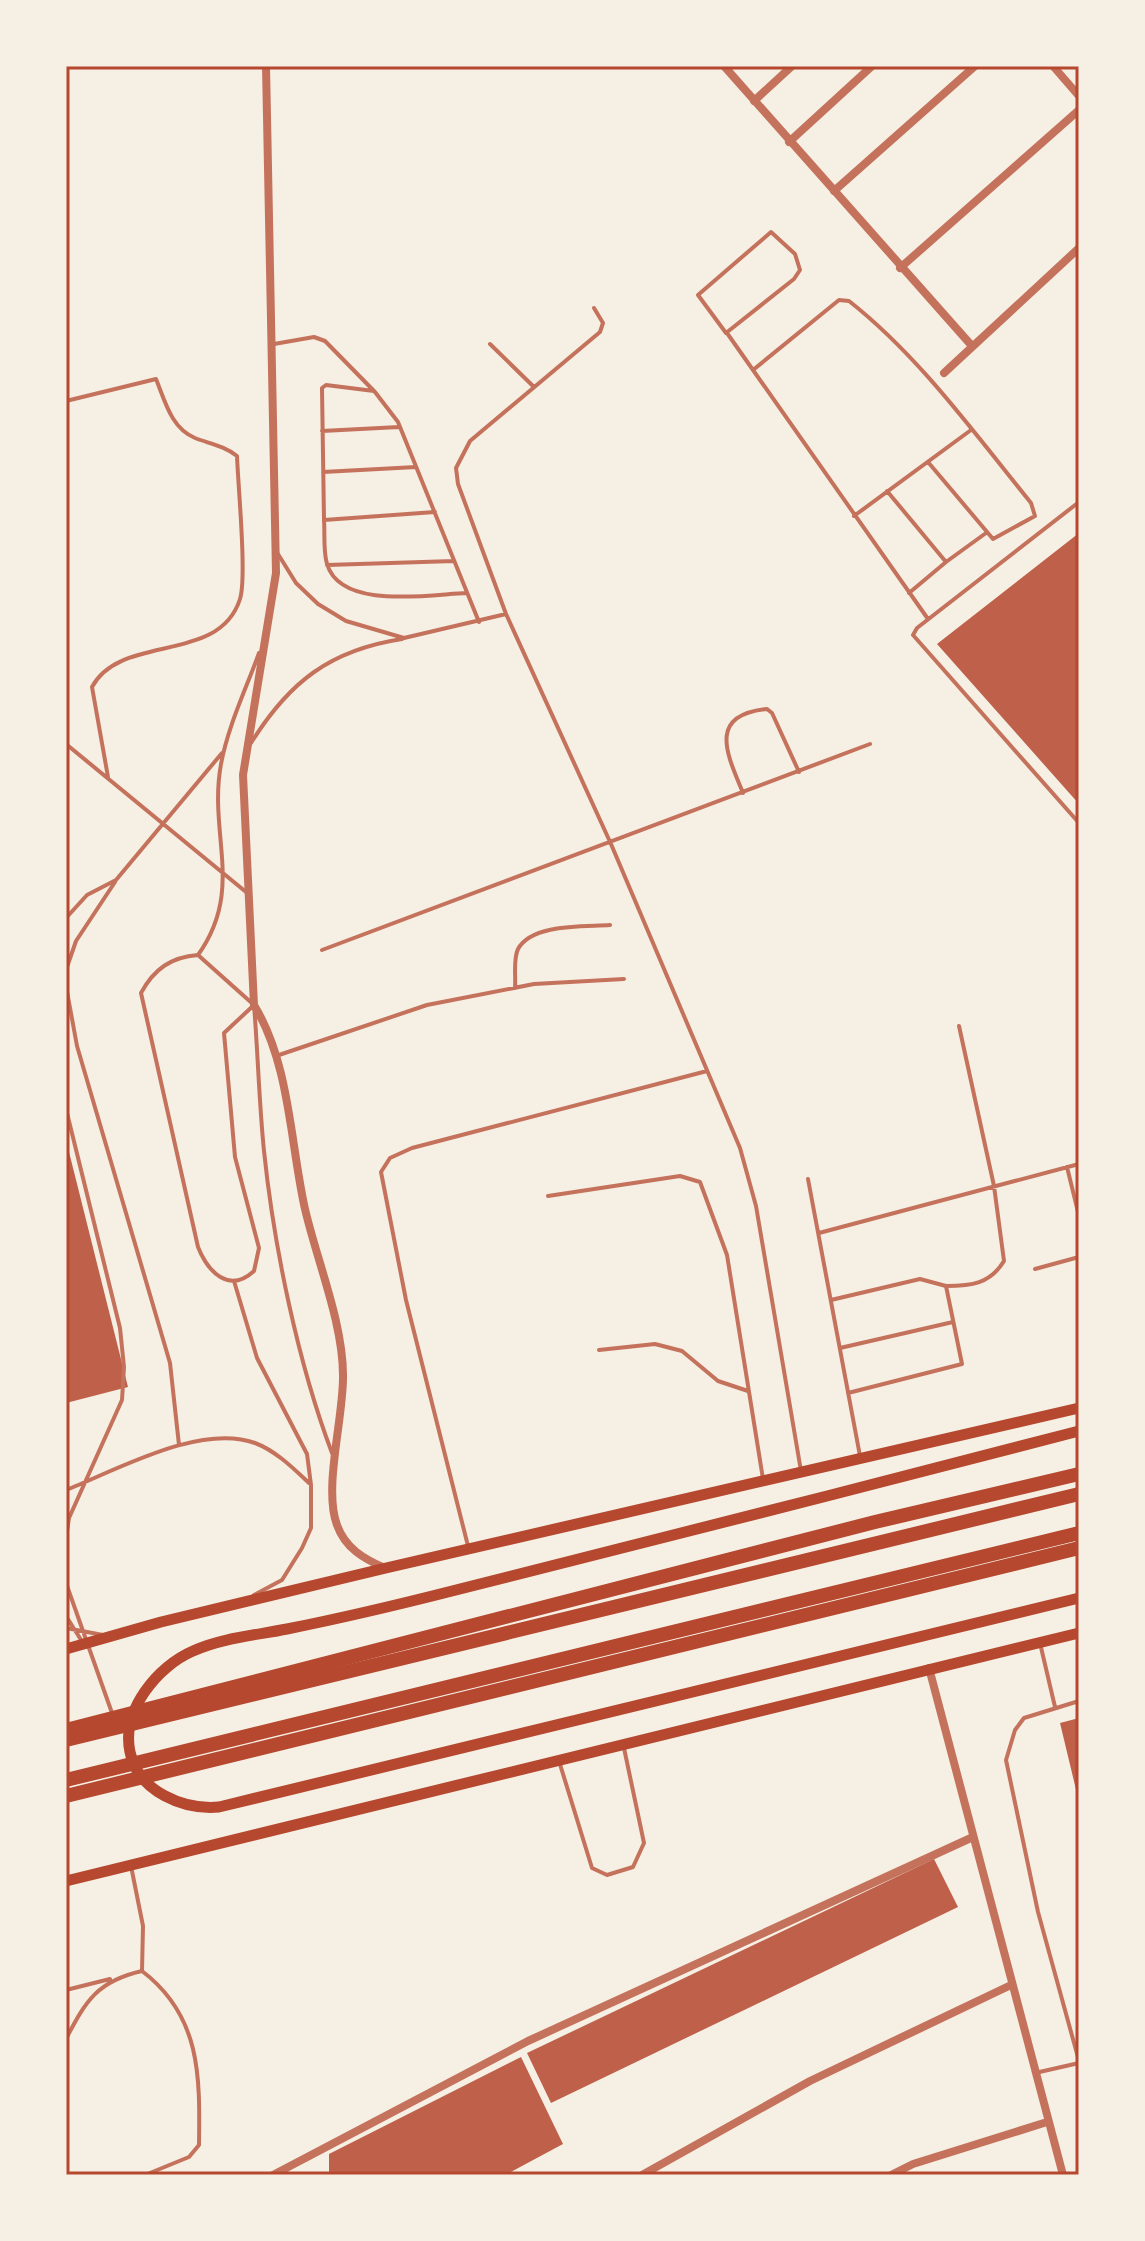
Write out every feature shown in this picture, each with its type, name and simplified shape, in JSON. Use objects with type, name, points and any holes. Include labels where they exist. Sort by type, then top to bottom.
[{"type":"highway","points":[[66,1730],[875,1522],[1079,1474]]},
{"type":"highway","points":[[66,1740],[1079,1494]]},
{"type":"highway","points":[[66,1780],[1079,1533]]},
{"type":"highway","points":[[66,1796],[1079,1548]]},
{"type":"main road","points":[[66,1649],[386,1568],[1079,1408]]},
{"type":"main road","points":[[1079,1431],[595,1556],[197,1649],[166,1667],[143,1694],[133,1722],[129,1751],[148,1782],[171,1801],[201,1809],[219,1807],[1079,1598]]},
{"type":"main road","points":[[66,1881],[1079,1633]]},
{"type":"street","points":[[266,66],[275,590],[246,752],[243,794],[254,1005],[268,1028],[276,1056],[305,1209],[344,1371],[342,1417],[334,1460],[336,1523],[354,1551],[386,1568]]},
{"type":"street","points":[[724,66],[972,346]]},
{"type":"street","points":[[754,101],[792,66]]},
{"type":"street","points":[[789,142],[872,66]]},
{"type":"street","points":[[834,191],[975,66]]},
{"type":"street","points":[[1053,66],[1079,96]]},
{"type":"street","points":[[900,268],[1079,110]]},
{"type":"street","points":[[944,373],[1079,248]]},
{"type":"street","points":[[929,1668],[1063,2175]]},
{"type":"street","points":[[273,2175],[528,2041],[973,1837]]},
{"type":"street","points":[[642,2175],[810,2081],[1011,1985]]},
{"type":"street","points":[[891,2175],[913,2164],[1047,2122]]},
{"type":"street","points":[[913,2164],[916,2175]]},
{"type":"lane","points":[[726,333],[794,279],[800,270],[795,254],[774,232],[698,295],[928,619]]},
{"type":"lane","points":[[753,370],[839,300],[845,299],[893,341],[971,430],[1036,513],[996,540],[986,533],[928,462]]},
{"type":"lane","points":[[594,308],[603,323],[600,332],[470,441],[456,468],[458,484],[506,614],[611,844],[740,1148],[756,1206],[801,1472]]},
{"type":"lane","points":[[271,345],[314,337],[325,341],[375,392],[400,427],[479,622]]},
{"type":"lane","points":[[490,344],[534,387]]},
{"type":"lane","points":[[66,401],[156,379],[175,424],[191,436],[224,446],[237,456],[241,596],[224,625],[207,636],[131,659],[97,677],[92,687],[108,777]]},
{"type":"lane","points":[[375,392],[326,385],[321,394],[327,565],[338,579],[363,595],[467,593]]},
{"type":"lane","points":[[322,431],[400,427]]},
{"type":"lane","points":[[854,516],[971,430]]},
{"type":"lane","points":[[323,472],[417,467]]},
{"type":"lane","points":[[887,491],[946,562]]},
{"type":"lane","points":[[1079,502],[928,619],[913,635],[1079,823]]},
{"type":"lane","points":[[324,520],[435,512]]},
{"type":"lane","points":[[909,593],[986,533]]},
{"type":"lane","points":[[275,549],[296,583],[318,604],[346,621],[404,638]]},
{"type":"lane","points":[[327,565],[454,561]]},
{"type":"lane","points":[[246,752],[269,714],[314,669],[350,652],[506,614]]},
{"type":"lane","points":[[198,955],[212,935],[221,911],[219,779],[225,748],[270,624]]},
{"type":"lane","points":[[743,793],[727,754],[725,734],[734,720],[758,710],[767,709],[772,713],[799,772]]},
{"type":"lane","points":[[66,744],[246,892]]},
{"type":"lane","points":[[322,950],[611,844],[870,744]]},
{"type":"lane","points":[[66,970],[76,941],[116,880],[162,823],[204,778],[225,748]]},
{"type":"lane","points":[[66,918],[87,895],[116,880]]},
{"type":"lane","points":[[515,988],[516,951],[523,943],[554,929],[610,925]]},
{"type":"lane","points":[[254,1005],[224,1033],[235,1157],[259,1248],[254,1271],[234,1281],[220,1279],[212,1272],[198,1247],[141,993],[161,966],[183,956],[198,955],[254,1005],[264,1152],[292,1315],[334,1460]]},
{"type":"lane","points":[[276,1056],[427,1005],[515,988],[624,979]]},
{"type":"lane","points":[[66,986],[77,1046],[170,1363],[179,1445]]},
{"type":"lane","points":[[831,1300],[920,1279],[946,1286],[970,1286],[987,1280],[1004,1261],[994,1186],[959,1026]]},
{"type":"lane","points":[[469,1549],[406,1300],[381,1172],[390,1158],[425,1144],[707,1071]]},
{"type":"lane","points":[[66,1109],[120,1328],[124,1367],[122,1400],[69,1518],[66,1538]]},
{"type":"lane","points":[[818,1233],[1079,1164]]},
{"type":"lane","points":[[1067,1167],[1079,1216]]},
{"type":"lane","points":[[548,1196],[680,1176],[700,1182],[727,1255],[763,1481]]},
{"type":"lane","points":[[808,1179],[860,1458]]},
{"type":"lane","points":[[1035,1269],[1079,1257]]},
{"type":"lane","points":[[231,1607],[282,1580],[311,1528],[307,1454],[257,1358],[234,1281]]},
{"type":"lane","points":[[848,1393],[962,1364],[946,1286]]},
{"type":"lane","points":[[840,1348],[953,1322]]},
{"type":"lane","points":[[599,1350],[655,1344],[682,1351],[718,1381],[748,1391]]},
{"type":"lane","points":[[66,1490],[179,1445],[234,1438],[257,1444],[286,1461],[311,1485]]},
{"type":"lane","points":[[66,1583],[89,1652],[129,1751]]},
{"type":"lane","points":[[66,1616],[89,1652]]},
{"type":"lane","points":[[66,1628],[109,1636]]},
{"type":"lane","points":[[1040,1642],[1055,1707]]},
{"type":"lane","points":[[1034,2073],[1079,2062],[1038,1912],[1006,1760],[1015,1730],[1024,1718],[1079,1701]]},
{"type":"lane","points":[[559,1759],[592,1868],[607,1875],[633,1867],[644,1843],[622,1743]]},
{"type":"lane","points":[[131,1864],[143,1926],[142,1971],[176,2003],[194,2042],[199,2113],[199,2145],[189,2157],[145,2175]]},
{"type":"lane","points":[[66,1990],[142,1971]]},
{"type":"lane","points":[[66,2039],[83,2004],[113,1978]]},
{"type":"building","points":[[1079,533],[1079,804],[937,644]]},
{"type":"building","points":[[66,1140],[128,1387],[66,1403]]},
{"type":"building","points":[[1079,1718],[1079,1798],[1078,1798],[1060,1723]]},
{"type":"building","points":[[934,1859],[958,1907],[551,2103],[527,2053]]},
{"type":"building","points":[[521,2057],[563,2144],[505,2175],[329,2175],[329,2154]]}]
